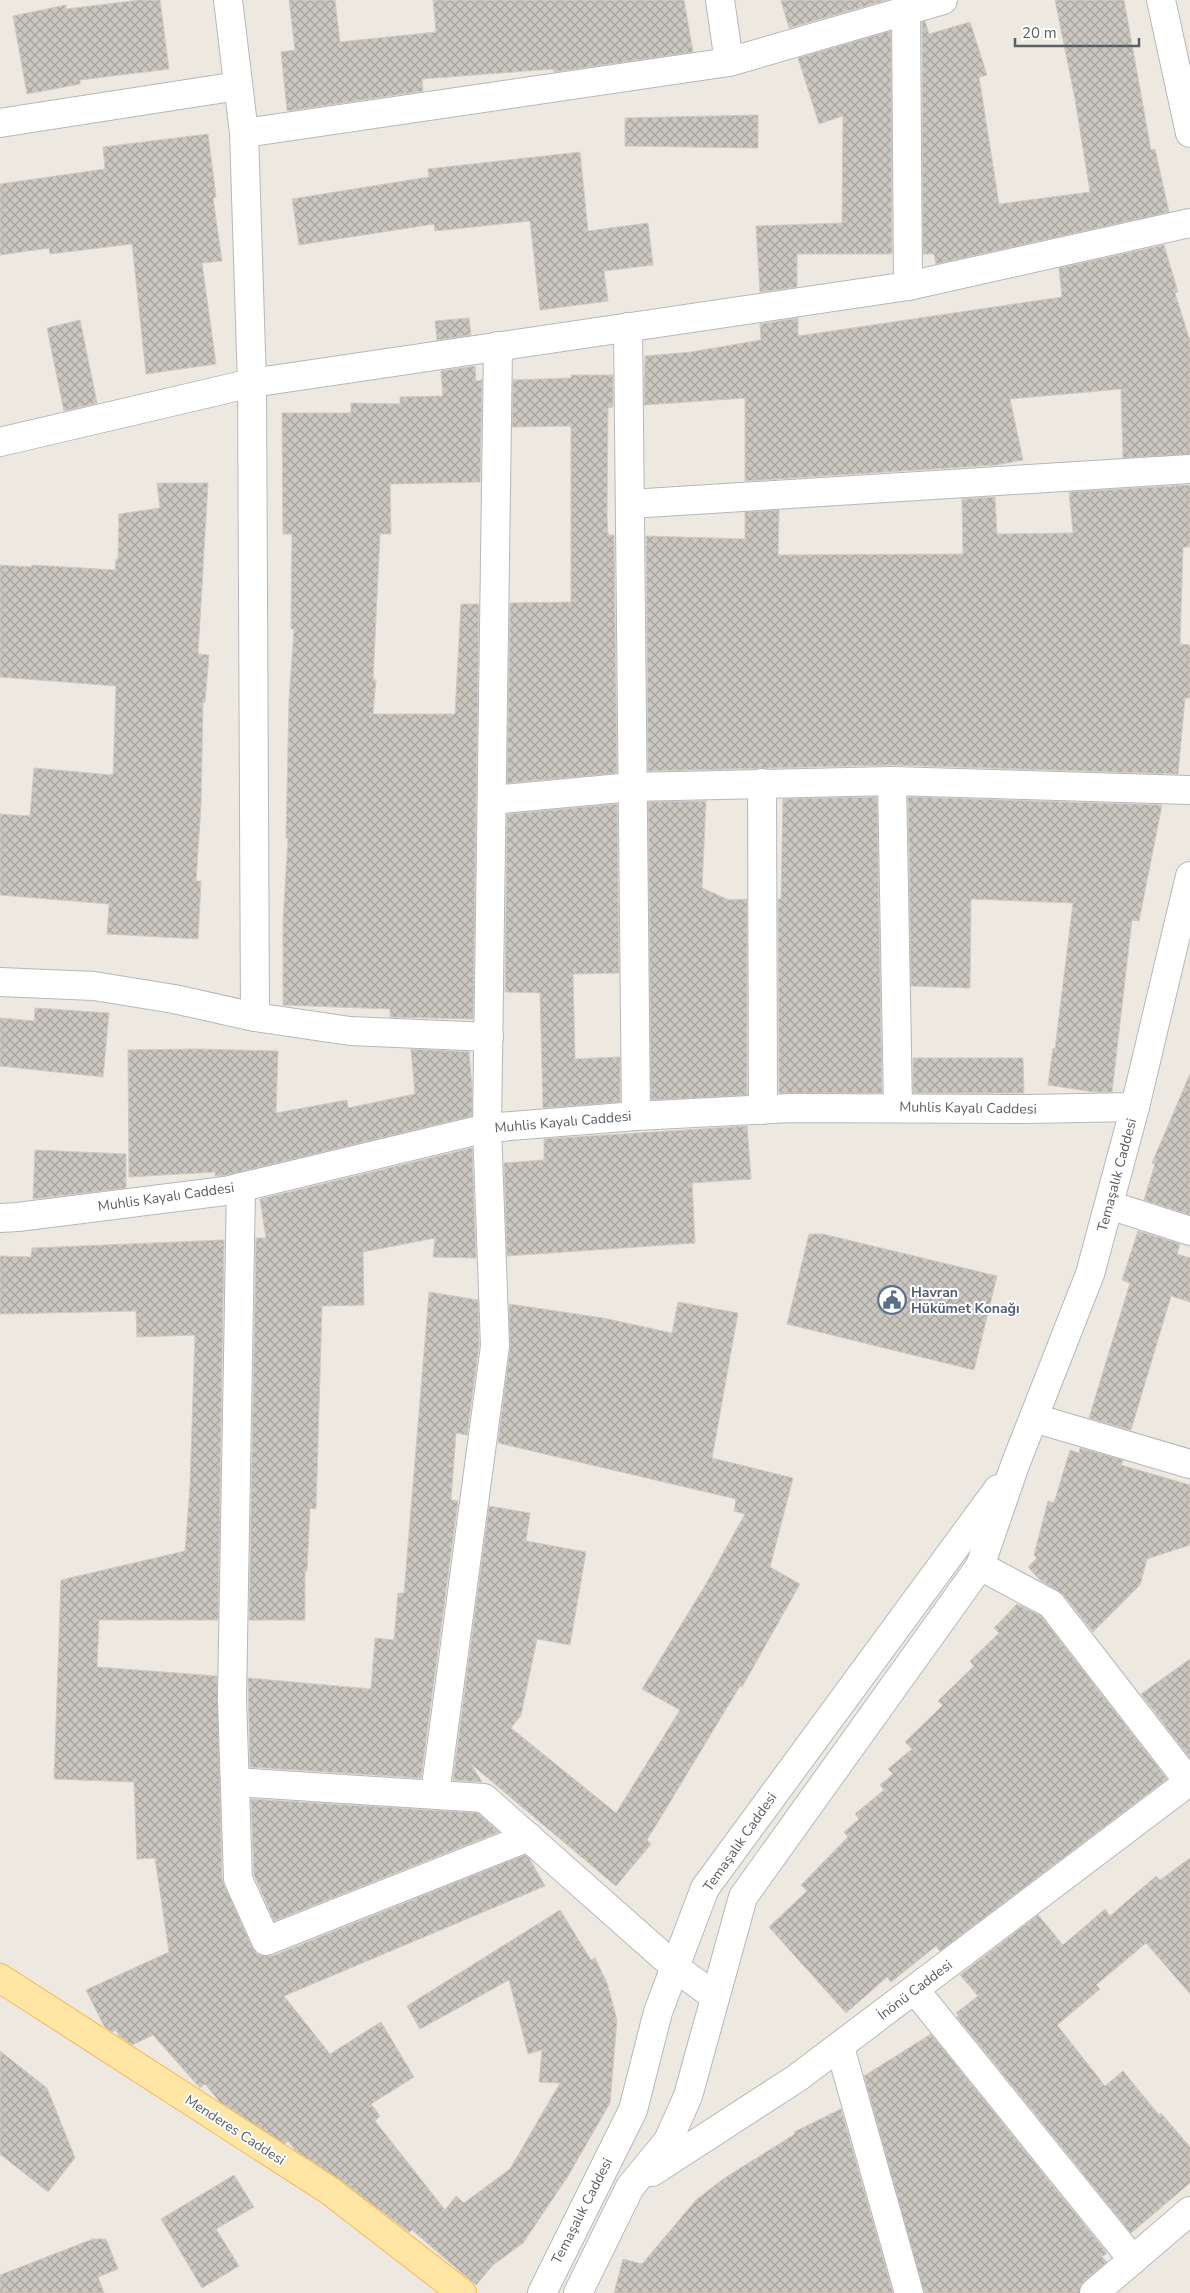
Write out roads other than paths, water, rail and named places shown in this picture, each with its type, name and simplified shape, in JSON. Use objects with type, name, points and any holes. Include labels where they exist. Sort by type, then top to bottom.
[{"type":"main road","name":"Menderes Caddesi","points":[[0,1978],[330,2191],[462,2293]]},
{"type":"street","points":[[228,0],[244,133],[252,383],[255,1018]]},
{"type":"street","points":[[720,0],[729,62]]},
{"type":"street","points":[[244,133],[729,62],[943,0]]},
{"type":"street","points":[[1161,0],[1190,133]]},
{"type":"street","points":[[906,10],[908,286]]},
{"type":"street","points":[[0,123],[238,86]]},
{"type":"street","points":[[0,442],[252,383],[908,286],[1190,223]]},
{"type":"street","points":[[628,327],[636,1116]]},
{"type":"street","points":[[435,1794],[495,1346],[487,1128],[498,346]]},
{"type":"street","points":[[630,504],[1190,469]]},
{"type":"street","points":[[492,800],[632,787],[762,782],[892,781],[1190,790]]},
{"type":"street","points":[[892,781],[898,1107]]},
{"type":"street","points":[[762,782],[763,1110]]},
{"type":"street","name":"Temaşalık Caddesi","points":[[578,2293],[630,2187],[668,2141],[684,2105],[743,1896],[980,1566],[1015,1465],[1090,1274],[1135,1107],[1190,876]]},
{"type":"street","points":[[0,982],[94,986],[174,999],[255,1018],[350,1031],[489,1037]]},
{"type":"street","name":"Muhlis Kayalı Caddesi","points":[[0,1218],[18,1218],[241,1187],[487,1128],[636,1116],[763,1110],[898,1107],[1027,1109],[1135,1107]]},
{"type":"street","points":[[241,1187],[232,1699],[238,1879],[266,1941],[529,1837]]},
{"type":"street","points":[[1109,1206],[1190,1231]]},
{"type":"street","points":[[1034,1418],[1190,1464]]},
{"type":"street","name":"Temaşalık Caddesi","points":[[542,2293],[633,2110],[658,2012],[706,1888],[1015,1465]]},
{"type":"street","points":[[980,1566],[1051,1604],[1189,1782]]},
{"type":"street","points":[[234,1782],[484,1798],[675,1967],[715,1997]]},
{"type":"street","name":"İnönü Caddesi","points":[[630,2187],[797,2078],[840,2047],[1189,1782]]},
{"type":"street","points":[[915,1990],[1133,2260]]},
{"type":"street","points":[[840,2047],[909,2293]]},
{"type":"street","points":[[1094,2293],[1190,2211]]},
{"type":"place","name":"Havran Hükümet Konağı","points":[[892,1300]]}]
